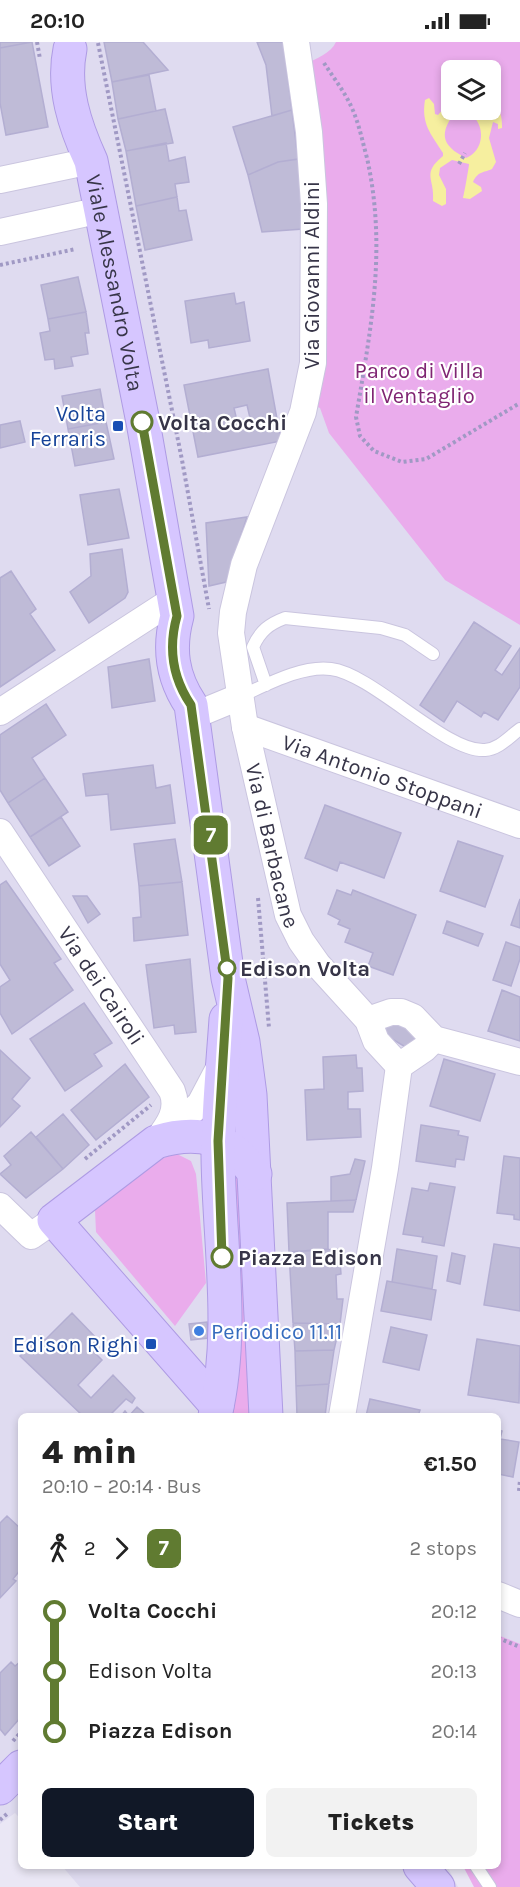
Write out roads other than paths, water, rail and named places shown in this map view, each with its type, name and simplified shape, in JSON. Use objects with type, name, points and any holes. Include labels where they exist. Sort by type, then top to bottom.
[{"type":"main road","name":"Viale Alessandro Volta","points":[[79,44],[66,71],[76,127],[91,161],[101,210],[175,608],[192,634],[199,682],[192,710],[228,978],[246,1047]]},
{"type":"main road","points":[[216,1411],[224,1324],[218,1141],[246,1047]]},
{"type":"main road","points":[[246,1047],[255,1174],[266,1413]]},
{"type":"main road","points":[[216,1411],[42,1228],[156,1142],[184,1135],[218,1141],[237,1153],[255,1174]]},
{"type":"street","name":"Via Giovanni Aldini","points":[[239,697],[231,633],[237,587],[303,412],[313,363],[314,204],[309,132],[296,42]]},
{"type":"street","points":[[0,180],[91,161]]},
{"type":"street","points":[[0,232],[101,210]]},
{"type":"street","points":[[0,712],[175,608]]},
{"type":"street","points":[[192,710],[239,697]]},
{"type":"street","name":"Via di Barbacane","points":[[239,697],[288,915],[301,941],[318,965],[368,1020],[376,1041],[399,1066]]},
{"type":"street","name":"Via Antonio Stoppani","points":[[245,727],[520,825]]},
{"type":"street","name":"Via dei Cairoli","points":[[0,832],[172,1091],[174,1112],[167,1128],[156,1142]]},
{"type":"street","points":[[368,1020],[391,1012],[401,1012],[412,1017],[434,1039],[520,1062]]},
{"type":"street","points":[[343,1413],[385,1168],[399,1066],[411,1060],[434,1039]]},
{"type":"street","points":[[156,1142],[200,1104],[214,1079],[246,1047]]},
{"type":"street","points":[[0,1206],[42,1228]]},
{"type":"street","points":[[501,1596],[520,1604]]},
{"type":"lane","points":[[266,686],[254,647],[259,634],[272,622],[285,618],[381,628],[405,635],[433,654]]},
{"type":"lane","points":[[239,697],[318,669],[339,670],[452,738],[477,750],[497,747],[520,729]]},
{"type":"lane","points":[[478,1869],[490,1887]]},
{"type":"place","name":"Volta Cocchi","points":[[142,422]]},
{"type":"place","name":"Volta Ferraris","points":[[118,426]]},
{"type":"place","name":"Edison Volta","points":[[227,968]]},
{"type":"place","name":"Piazza Edison","points":[[222,1257]]},
{"type":"place","name":"Periodico 11.11","points":[[199,1331]]},
{"type":"place","name":"Edison Righi","points":[[151,1344]]},
{"type":"park label","name":"Parco di Villa il Ventaglio","points":[[419,382]]}]
